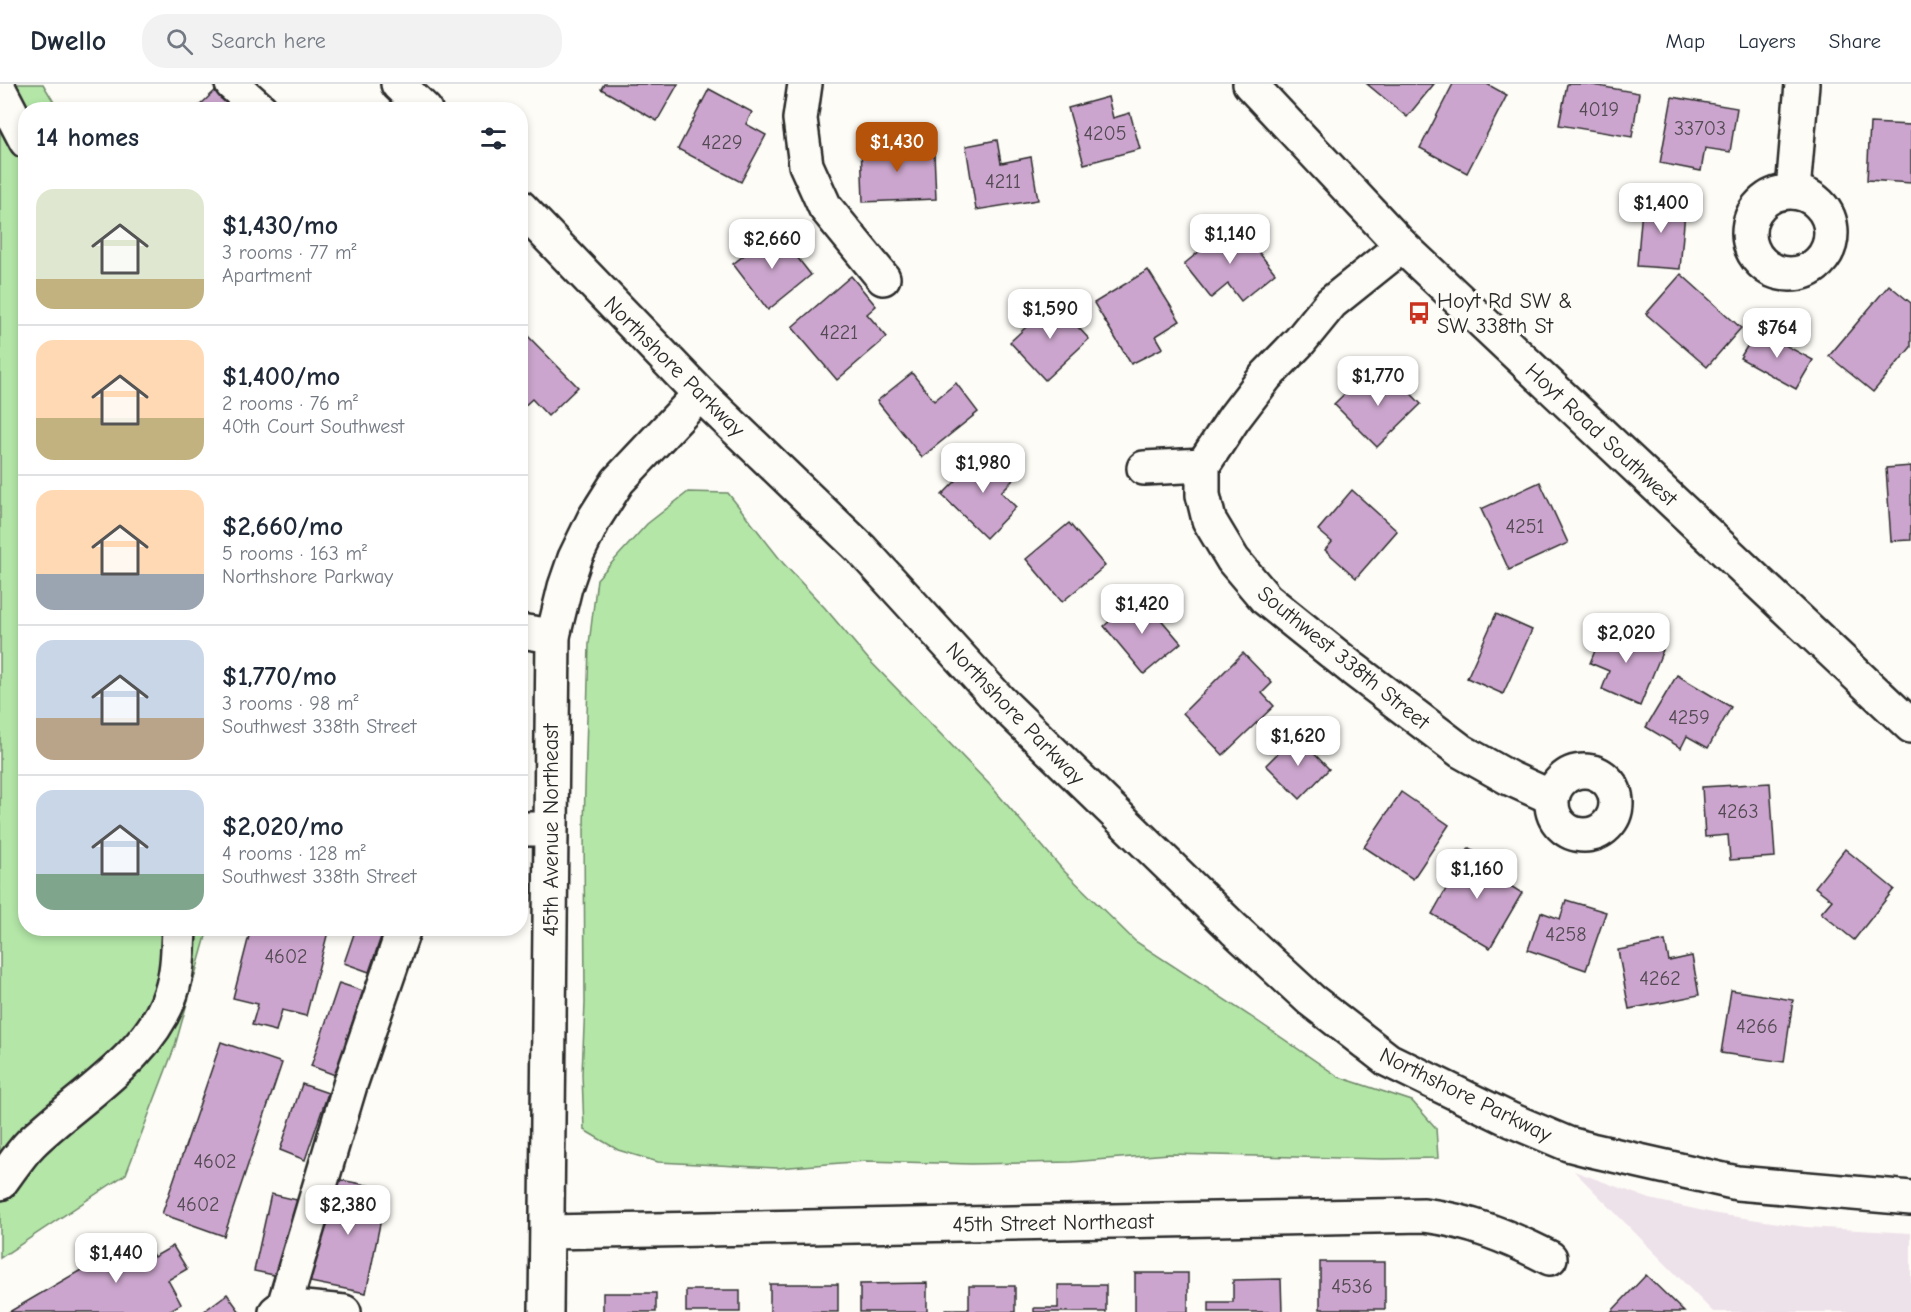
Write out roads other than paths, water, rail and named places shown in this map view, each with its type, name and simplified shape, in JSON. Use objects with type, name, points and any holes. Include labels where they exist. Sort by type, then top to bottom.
[{"type":"street","points":[[232,84],[252,102]]},
{"type":"street","points":[[398,84],[417,102]]},
{"type":"street","points":[[805,84],[800,119],[806,165],[825,207],[883,278]]},
{"type":"street","name":"Hoyt Road Southwest","points":[[1250,84],[1402,246],[1911,726]]},
{"type":"street","points":[[1793,191],[1802,84]]},
{"type":"street","points":[[0,91],[18,126]]},
{"type":"street","name":"Northshore Parkway","points":[[528,215],[700,394],[862,550],[999,700],[1311,1000],[1388,1060],[1511,1120],[1568,1144],[1737,1183],[1911,1198]]},
{"type":"street","points":[[1144,468],[1203,465],[1266,376],[1300,341],[1331,303],[1402,246]]},
{"type":"street","name":"45th Avenue Northeast","points":[[546,1312],[548,1232],[535,830],[553,636],[575,558],[594,519],[618,481],[700,394]]},
{"type":"street","name":"Southwest 338th Street","points":[[1203,465],[1203,495],[1209,520],[1233,560],[1266,599],[1461,751],[1509,778],[1551,797]]},
{"type":"street","points":[[528,632],[553,636]]},
{"type":"street","points":[[0,1184],[29,1145],[115,1071],[142,1044],[171,993],[177,962],[179,936]]},
{"type":"street","points":[[344,1312],[280,1309],[350,1085],[401,936]]},
{"type":"street","name":"45th Street Northeast","points":[[548,1232],[1424,1215],[1489,1229],[1550,1258]]},
{"type":"place","name":"Hoyt Rd SW & SW 338th St","points":[[1419,313]]}]
